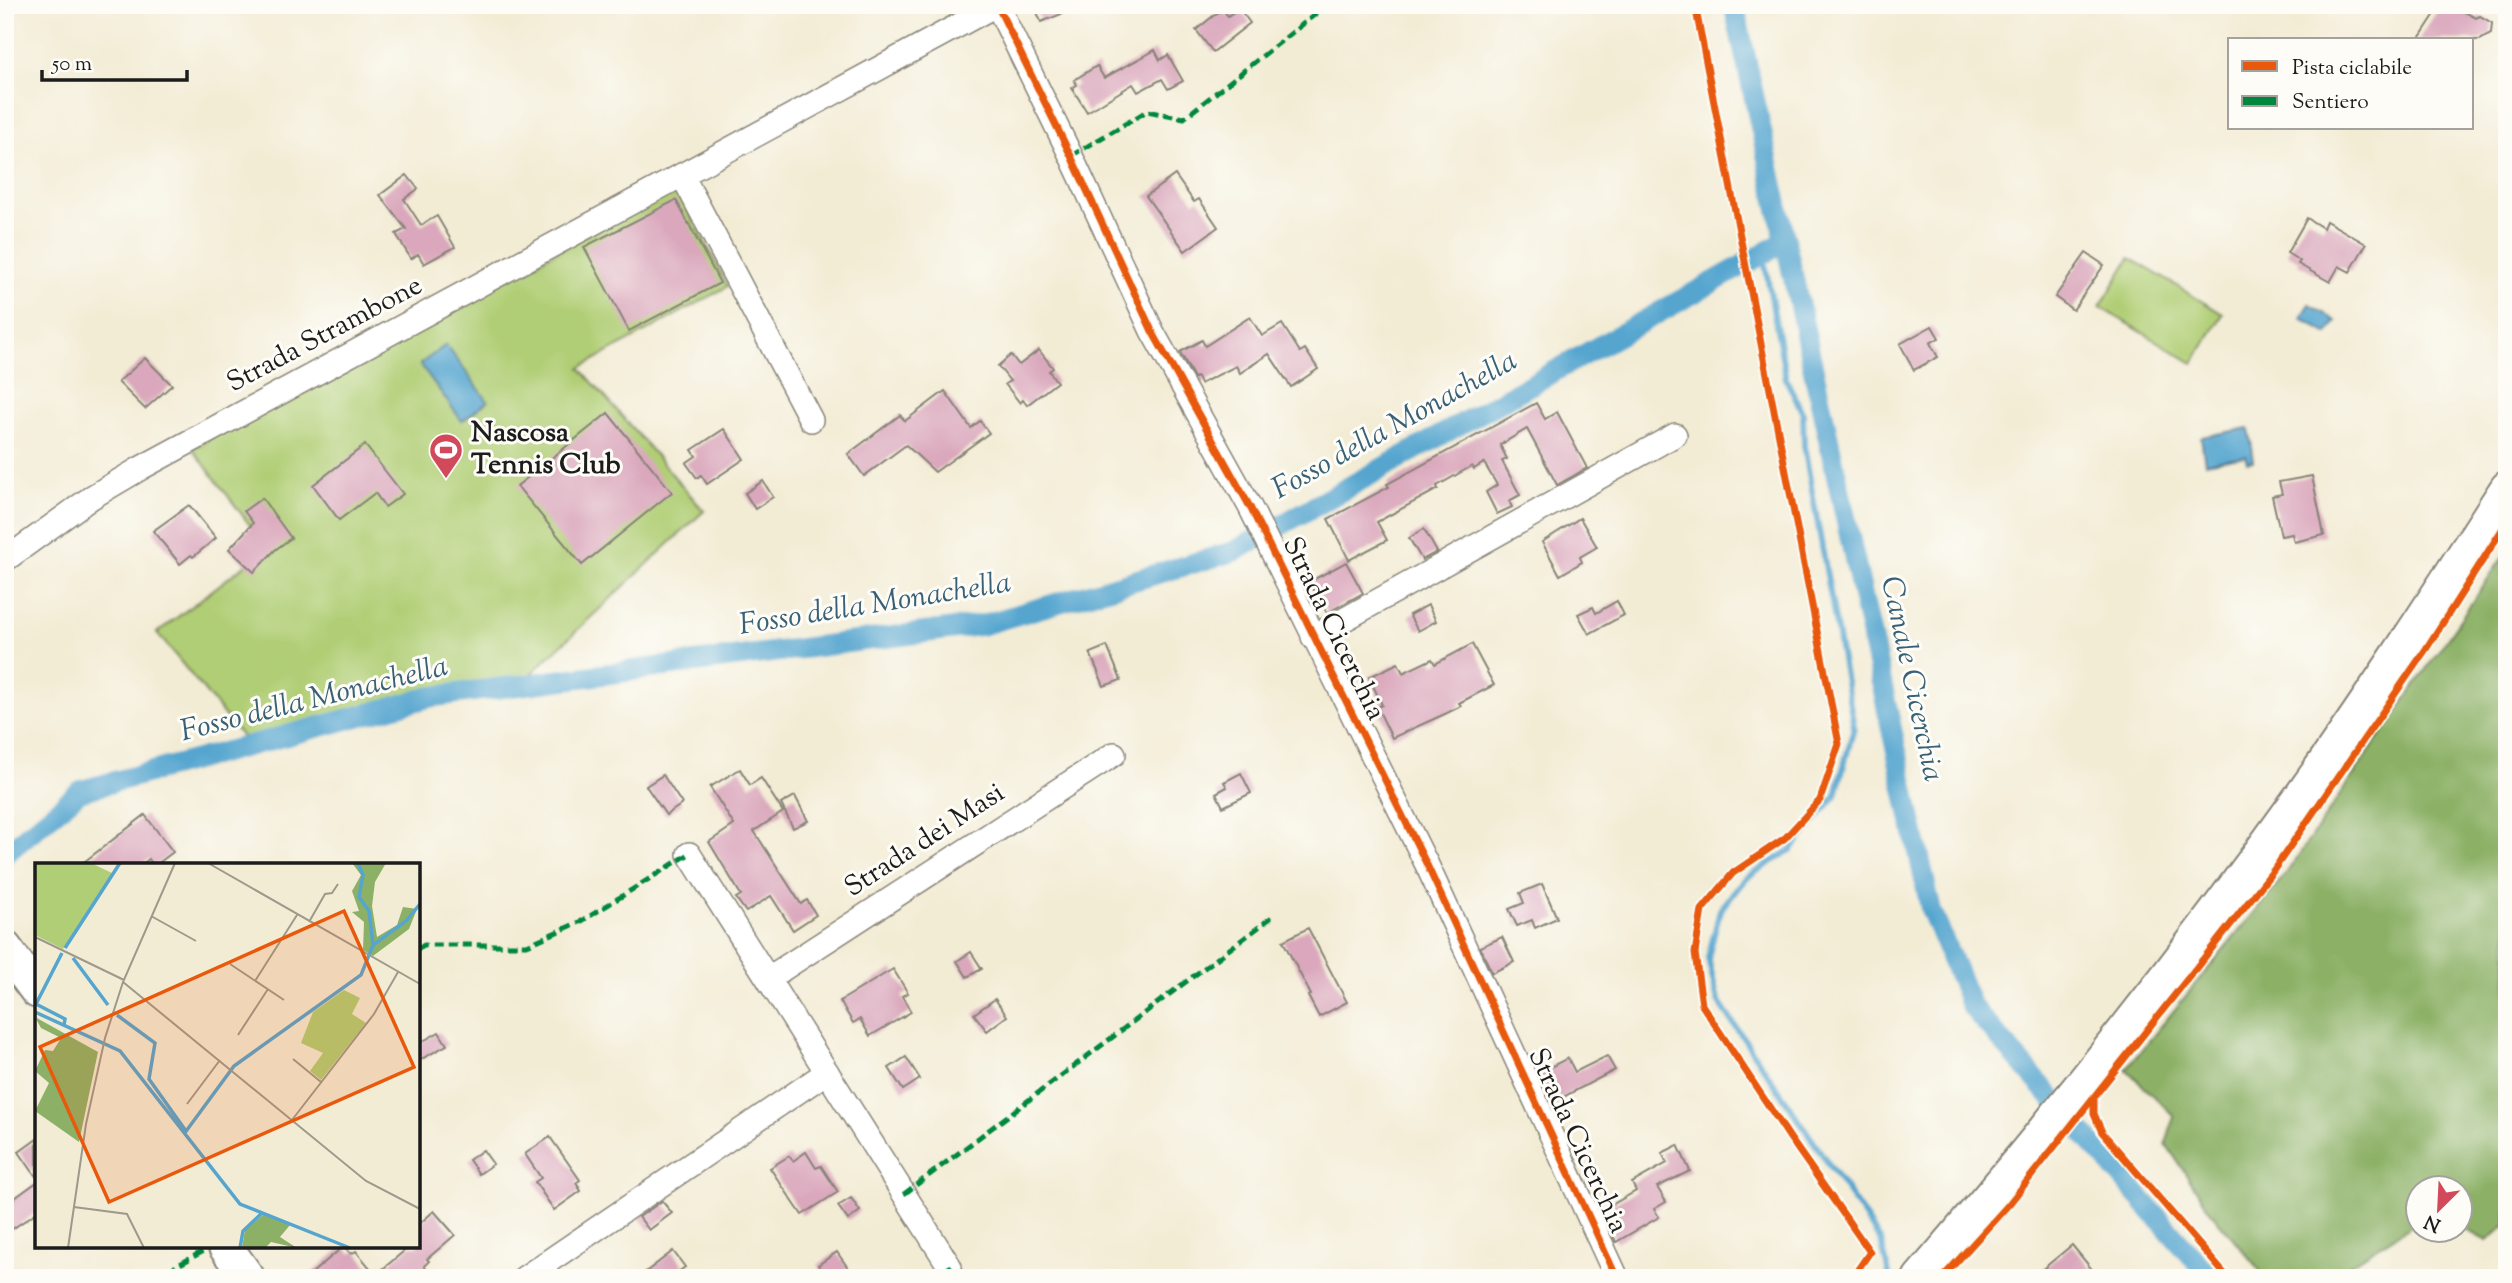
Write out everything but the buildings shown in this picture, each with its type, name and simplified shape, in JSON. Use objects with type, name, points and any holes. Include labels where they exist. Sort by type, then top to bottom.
[{"type":"main road","points":[[1920,1278],[2076,1092],[2304,793],[2430,609],[2507,488]]},
{"type":"main road","points":[[5,948],[35,988]]},
{"type":"main road","points":[[226,1248],[248,1278]]},
{"type":"street","name":"Strada Strambone","points":[[5,560],[92,497],[122,479],[996,5]]},
{"type":"street","name":"Strada Cicerchia","points":[[996,5],[1071,156],[1161,349],[1250,507],[1427,865],[1618,1278]]},
{"type":"street","points":[[682,175],[811,420]]},
{"type":"street","name":"Strada Cicerchia","points":[[1313,637],[1675,435]]},
{"type":"street","name":"Strada dei Masi","points":[[769,978],[1114,754]]},
{"type":"street","points":[[690,854],[950,1267]]},
{"type":"street","points":[[524,1278],[827,1072]]},
{"type":"green space","name":"Nascosa Tennis Club","points":[[676,187],[728,286],[580,368],[704,511],[524,680],[428,693],[247,743],[157,633],[267,548],[192,448]]},
{"type":"green space","points":[[2130,258],[2223,314],[2193,363],[2100,307]]},
{"type":"green space","points":[[2507,551],[2507,1224],[2487,1241],[2474,1234],[2474,1174],[2404,1174],[2404,1230],[2334,1275],[2337,1278],[2266,1278],[2211,1212],[2166,1144],[2174,1116],[2126,1069],[2285,875]]},
{"type":"water","points":[[2310,304],[2336,321],[2328,334],[2301,318]]},
{"type":"water","points":[[446,345],[488,401],[462,421],[420,364]]},
{"type":"water","points":[[2249,428],[2254,461],[2247,462],[2245,456],[2205,463],[2201,437]]},
{"type":"waterway","name":"Canale Cicerchia","points":[[1734,5],[1931,910],[1971,1006],[2211,1278]]},
{"type":"waterway","name":"Fosso della Monachella","points":[[5,854],[80,791],[430,697],[982,625],[1235,551],[1786,241]]},
{"type":"waterway","points":[[1763,253],[1786,379],[1803,414],[1804,446],[1854,727],[1836,795],[1791,850],[1746,878],[1720,910],[1708,958],[1718,1001],[1881,1241],[1890,1278]]},
{"type":"marked path","points":[[1071,156],[1147,111],[1184,118],[1327,5]]},
{"type":"marked path","points":[[420,948],[424,945],[527,945],[582,921],[689,854]]},
{"type":"marked path","points":[[904,1194],[1272,917]]},
{"type":"marked path","points":[[154,1278],[209,1248]]},
{"type":"marked path","points":[[935,1278],[950,1267],[955,1278]]},
{"type":"cycle path","points":[[997,5],[1152,331],[1250,507],[1427,865],[1617,1278]]},
{"type":"cycle path","points":[[1695,5],[1839,744],[1820,800],[1785,838],[1733,873],[1702,910],[1695,953],[1702,1005],[1870,1252],[1852,1278]]},
{"type":"cycle path","points":[[1942,1278],[2009,1204],[2273,871],[2426,649],[2507,522]]},
{"type":"cycle path","points":[[2094,1098],[2094,1114],[2102,1132],[2228,1278]]},
{"type":"place","name":"Nascosa Tennis Club","points":[[446,480]]}]
